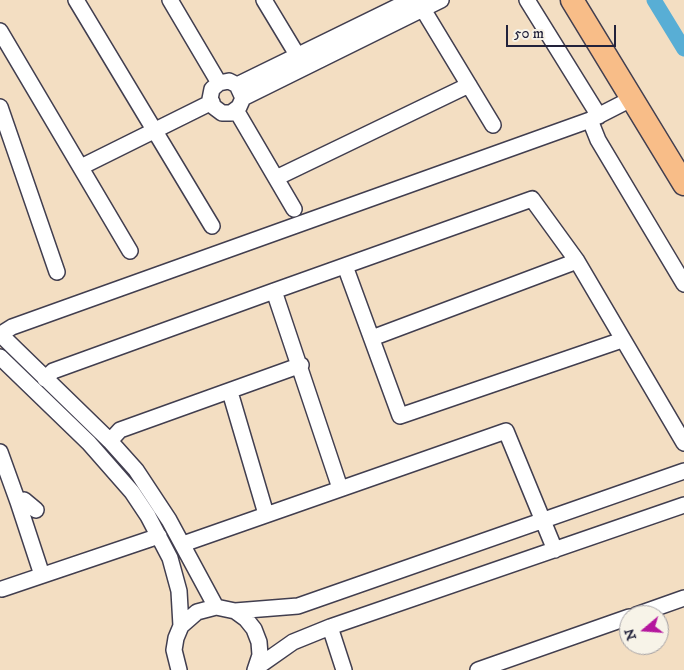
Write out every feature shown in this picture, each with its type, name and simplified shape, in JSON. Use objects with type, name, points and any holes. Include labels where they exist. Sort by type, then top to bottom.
[{"type":"highway","points":[[572,0],[610,110],[684,184]]},
{"type":"street","points":[[76,0],[212,226]]},
{"type":"street","points":[[170,0],[219,82]]},
{"type":"street","points":[[264,0],[301,62]]},
{"type":"street","points":[[294,210],[276,178],[239,98],[229,81],[219,82],[212,89],[214,107],[222,113],[232,113],[239,98],[301,62],[417,3],[442,0]]},
{"type":"street","points":[[526,0],[610,110]]},
{"type":"street","points":[[417,3],[493,125]]},
{"type":"street","points":[[0,31],[130,251]]},
{"type":"street","points":[[276,178],[469,86]]},
{"type":"street","points":[[81,167],[212,102]]},
{"type":"street","points":[[0,107],[57,272]]},
{"type":"street","points":[[610,110],[598,140],[684,284]]},
{"type":"street","points":[[216,607],[156,498],[110,441],[44,379],[0,334],[12,327],[610,110]]},
{"type":"street","points":[[44,379],[53,370],[532,199],[577,261],[684,444]]},
{"type":"street","points":[[372,338],[577,261]]},
{"type":"street","points":[[345,266],[400,416],[622,340]]},
{"type":"street","points":[[274,291],[301,365],[340,488]]},
{"type":"street","points":[[0,358],[113,468],[132,492],[159,536],[170,558],[179,591],[181,626],[174,650],[179,670]]},
{"type":"street","points":[[110,441],[120,430],[301,365]]},
{"type":"street","points":[[230,392],[266,514]]},
{"type":"street","points":[[183,544],[506,431],[555,550]]},
{"type":"street","points":[[0,452],[42,575]]},
{"type":"street","points":[[235,612],[298,606],[684,471]]},
{"type":"street","points":[[18,502],[24,500],[36,510]]},
{"type":"street","points":[[255,669],[293,642],[330,627],[684,505]]},
{"type":"street","points":[[2,589],[159,536]]},
{"type":"street","points":[[664,605],[684,598]]},
{"type":"street","points":[[181,626],[197,612],[216,607],[235,612],[246,619],[257,636],[260,655],[255,669]]},
{"type":"street","points":[[478,670],[619,621]]},
{"type":"street","points":[[330,627],[344,670]]},
{"type":"waterway","points":[[654,0],[684,49]]}]
